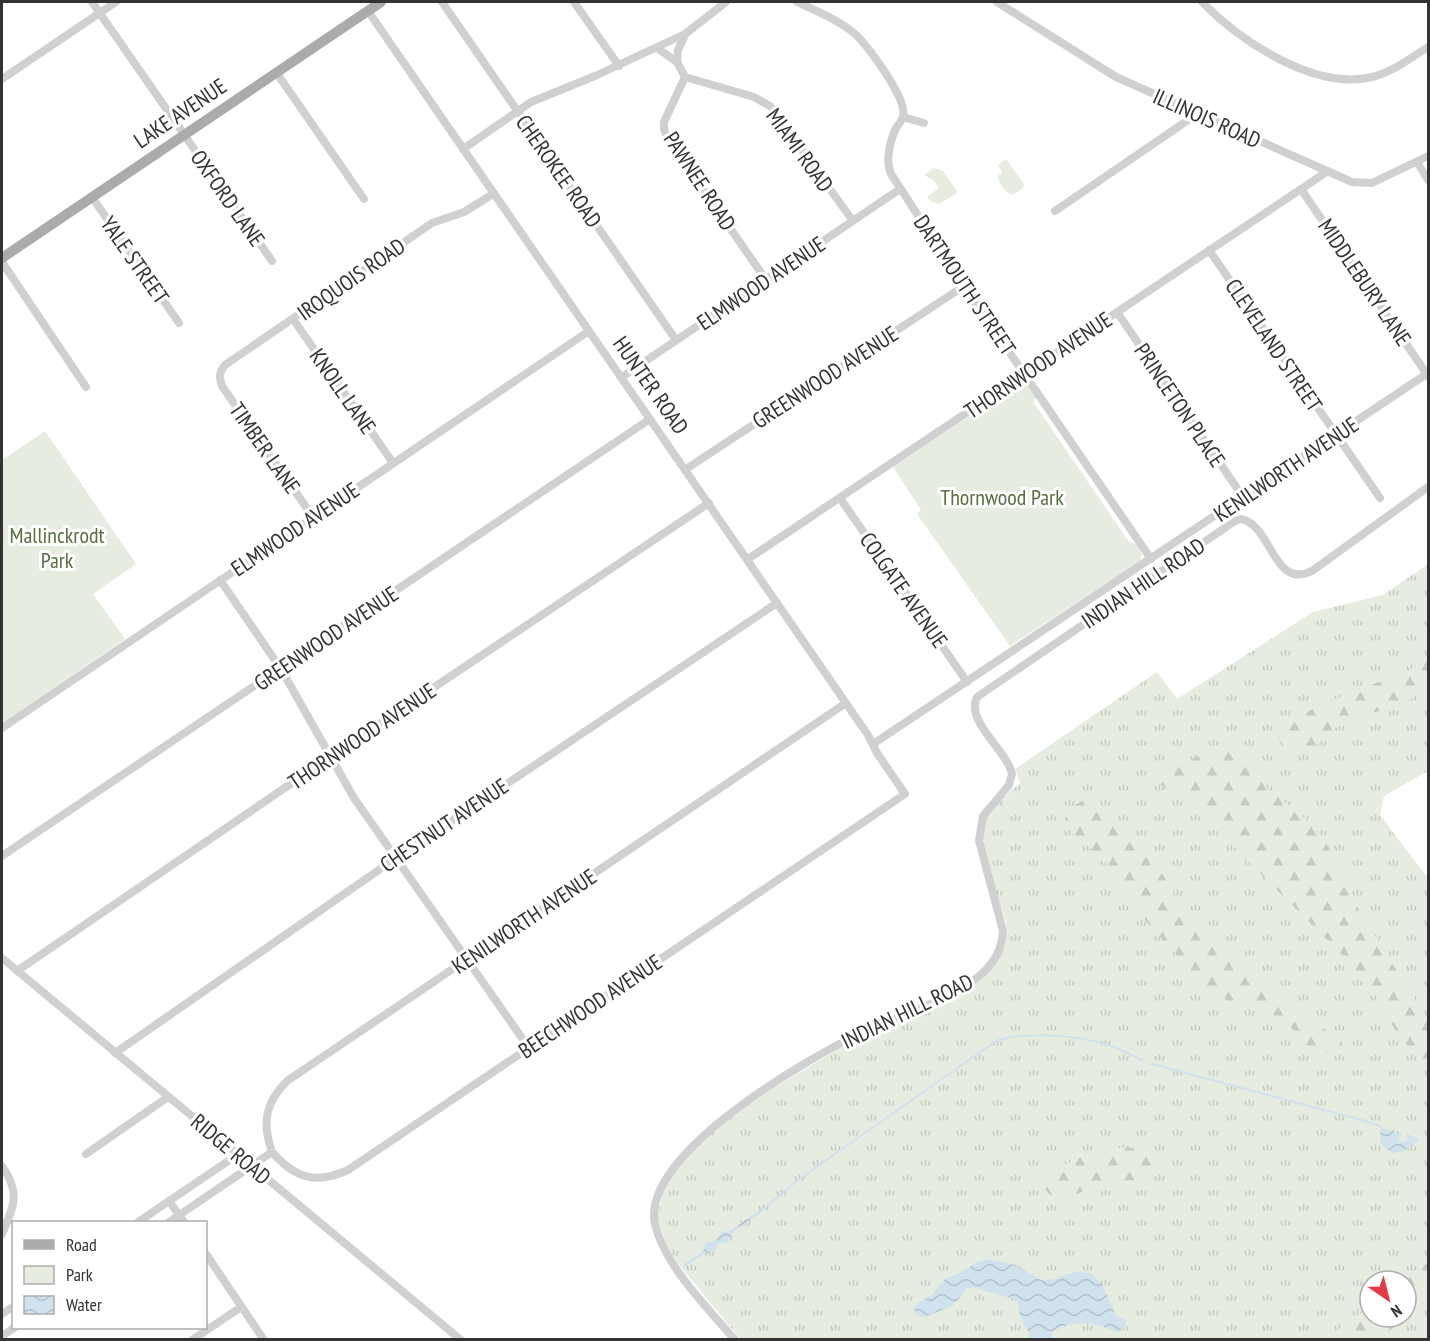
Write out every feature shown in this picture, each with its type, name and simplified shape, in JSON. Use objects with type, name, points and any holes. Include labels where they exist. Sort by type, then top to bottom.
[{"type":"main road","name":"LAKE AVENUE","points":[[2,260],[276,72],[365,6],[381,2]]},
{"type":"street","name":"OXFORD LANE","points":[[92,2],[272,261]]},
{"type":"street","points":[[2,79],[116,2]]},
{"type":"street","name":"CHEROKEE ROAD","points":[[442,2],[676,340]]},
{"type":"street","points":[[574,2],[619,66]]},
{"type":"street","points":[[463,149],[531,102],[619,66],[685,34],[726,2]]},
{"type":"street","points":[[798,2],[857,35],[900,97],[903,117],[924,123]]},
{"type":"street","name":"ILLINOIS ROAD","points":[[997,2],[1116,77],[1352,182],[1362,184],[1385,178],[1428,156]]},
{"type":"street","points":[[1202,2],[1238,34],[1274,56],[1319,75],[1338,79],[1372,77],[1388,71],[1428,47]]},
{"type":"street","name":"HUNTER ROAD","points":[[365,6],[493,194],[748,559],[905,794]]},
{"type":"street","points":[[677,62],[678,50],[685,34]]},
{"type":"street","points":[[657,48],[677,62],[685,77]]},
{"type":"street","points":[[276,72],[364,200]]},
{"type":"street","name":"MIAMI ROAD","points":[[685,77],[763,100],[770,106],[853,221]]},
{"type":"street","name":"PAWNEE ROAD","points":[[685,77],[667,115],[664,129],[667,137],[766,280]]},
{"type":"street","points":[[1055,211],[1197,114]]},
{"type":"street","name":"DARTMOUTH STREET","points":[[903,117],[895,131],[888,161],[891,174],[964,286],[1151,559]]},
{"type":"street","points":[[1417,162],[1428,180]]},
{"type":"street","name":"THORNWOOD AVENUE","points":[[748,559],[1328,171]]},
{"type":"street","name":"ELMWOOD AVENUE","points":[[622,377],[900,189]]},
{"type":"street","name":"MIDDLEBURY LANE","points":[[1301,189],[1428,374]]},
{"type":"street","name":"IROQUOIS ROAD","points":[[220,377],[225,365],[432,223],[464,212],[493,194]]},
{"type":"street","name":"YALE STREET","points":[[92,197],[179,323]]},
{"type":"street","name":"CLEVELAND STREET","points":[[1209,250],[1380,498]]},
{"type":"street","points":[[2,260],[86,387]]},
{"type":"street","name":"GREENWOOD AVENUE","points":[[686,469],[964,286]]},
{"type":"street","name":"PRINCETON PLACE","points":[[1117,312],[1243,497]]},
{"type":"street","name":"KNOLL LANE","points":[[293,319],[393,463]]},
{"type":"street","name":"ELMWOOD AVENUE","points":[[2,728],[590,331]]},
{"type":"street","name":"KENILWORTH AVENUE","points":[[873,744],[1428,374]]},
{"type":"street","name":"TIMBER LANE","points":[[220,377],[222,386],[313,517]]},
{"type":"street","name":"GREENWOOD AVENUE","points":[[2,856],[650,419]]},
{"type":"street","name":"INDIAN HILL ROAD","points":[[735,1340],[676,1269],[662,1243],[654,1214],[659,1194],[677,1164],[694,1143],[742,1105],[839,1045],[968,984],[987,969],[993,961],[1001,946],[1003,931],[979,841],[983,816],[1009,785],[1012,774],[1007,761],[975,714],[977,697],[1235,521],[1241,519],[1253,524],[1282,566],[1294,574],[1304,575],[1428,487]]},
{"type":"street","name":"COLGATE AVENUE","points":[[840,498],[967,682]]},
{"type":"street","name":"THORNWOOD AVENUE","points":[[17,971],[330,757],[709,503]]},
{"type":"street","points":[[220,580],[280,669],[354,798],[529,1048]]},
{"type":"street","name":"CHESTNUT AVENUE","points":[[115,1053],[396,858],[777,603]]},
{"type":"street","name":"KENILWORTH AVENUE","points":[[272,1152],[266,1131],[268,1109],[278,1090],[287,1081],[846,703]]},
{"type":"street","name":"BEECHWOOD AVENUE","points":[[272,1152],[282,1163],[298,1174],[316,1179],[348,1170],[905,794]]},
{"type":"street","name":"RIDGE ROAD","points":[[2,958],[461,1340]]},
{"type":"street","points":[[86,1154],[168,1096]]},
{"type":"street","points":[[169,1201],[182,1219],[272,1152]]},
{"type":"street","points":[[139,1221],[237,1155]]},
{"type":"street","points":[[2,1166],[13,1186],[15,1196],[2,1234]]},
{"type":"street","points":[[207,1256],[264,1340]]},
{"type":"street","points":[[192,1340],[241,1307]]},
{"type":"green space","points":[[1006,159],[1024,184],[1023,188],[1013,195],[1005,190],[998,179],[1002,172],[998,165]]},
{"type":"green space","points":[[934,168],[943,171],[957,191],[956,194],[939,204],[927,197],[939,188],[933,180],[924,175]]},
{"type":"green space","name":"Thornwood Park","points":[[1020,383],[1026,385],[1036,397],[1034,403],[1129,542],[1136,544],[1142,554],[1140,561],[1010,646],[917,514],[921,510],[893,467]]},
{"type":"green space","name":"Mallinckrodt Park","points":[[45,431],[136,564],[93,594],[125,639],[2,723],[2,460]]},
{"type":"green space","points":[[1428,564],[1428,771],[1384,796],[1380,815],[1428,878],[1428,1339],[740,1339],[676,1261],[667,1246],[657,1219],[662,1195],[671,1177],[697,1145],[742,1109],[845,1045],[957,993],[1000,956],[1005,946],[1006,923],[985,855],[984,828],[987,817],[994,808],[1020,783],[1015,769],[1157,672],[1177,699],[1313,612],[1383,595]]},
{"type":"green space","points":[[1428,660],[1428,691],[1335,728],[1307,754],[1291,750],[1278,738],[1279,729],[1293,719],[1323,704],[1402,674]]},
{"type":"green space","points":[[1234,745],[1268,789],[1301,815],[1324,839],[1348,882],[1359,910],[1428,1021],[1428,1058],[1422,1059],[1406,1044],[1376,996],[1345,958],[1213,826],[1178,796],[1152,779],[1153,772],[1176,768],[1209,750]]},
{"type":"green space","points":[[1086,800],[1107,809],[1121,824],[1163,875],[1182,907],[1203,933],[1238,955],[1304,1016],[1342,1041],[1341,1052],[1312,1052],[1288,1024],[1275,1016],[1234,1004],[1209,991],[1147,922],[1100,855],[1073,835],[1064,823],[1071,808]]},
{"type":"green space","points":[[1128,1147],[1137,1149],[1154,1164],[1150,1176],[1140,1180],[1113,1181],[1057,1198],[1049,1194],[1045,1188],[1047,1175],[1075,1159]]},
{"type":"green space","points":[[1428,1263],[1428,1284],[1418,1296],[1418,1269]]},
{"type":"green space","points":[[989,1313],[1004,1335],[997,1339],[992,1339],[979,1320]]},
{"type":"green space","points":[[1358,1315],[1358,1329],[1392,1329],[1382,1335],[1366,1339],[1337,1339],[1336,1334],[1340,1328]]},
{"type":"water","points":[[1382,1128],[1402,1134],[1398,1139],[1402,1143],[1407,1140],[1407,1135],[1418,1138],[1418,1141],[1404,1151],[1393,1153],[1381,1143]]},
{"type":"water","points":[[760,1210],[763,1211],[734,1231],[728,1242],[718,1244],[713,1253],[705,1253],[685,1267],[683,1265],[703,1251],[706,1243],[716,1241],[721,1232],[730,1231]]},
{"type":"water","points":[[988,1259],[1015,1265],[1041,1280],[1054,1279],[1075,1272],[1091,1273],[1103,1286],[1116,1315],[1126,1320],[1126,1327],[1117,1332],[1093,1324],[1077,1323],[1053,1332],[1052,1339],[1030,1339],[1020,1316],[1017,1300],[976,1288],[967,1288],[949,1307],[923,1318],[916,1314],[914,1309],[916,1304],[932,1295],[945,1279],[977,1262]]},
{"type":"waterway","points":[[761,1211],[798,1180],[996,1041],[1037,1035],[1067,1037],[1108,1045],[1142,1060]]},
{"type":"waterway","points":[[1152,1064],[1362,1120],[1382,1128]]}]
